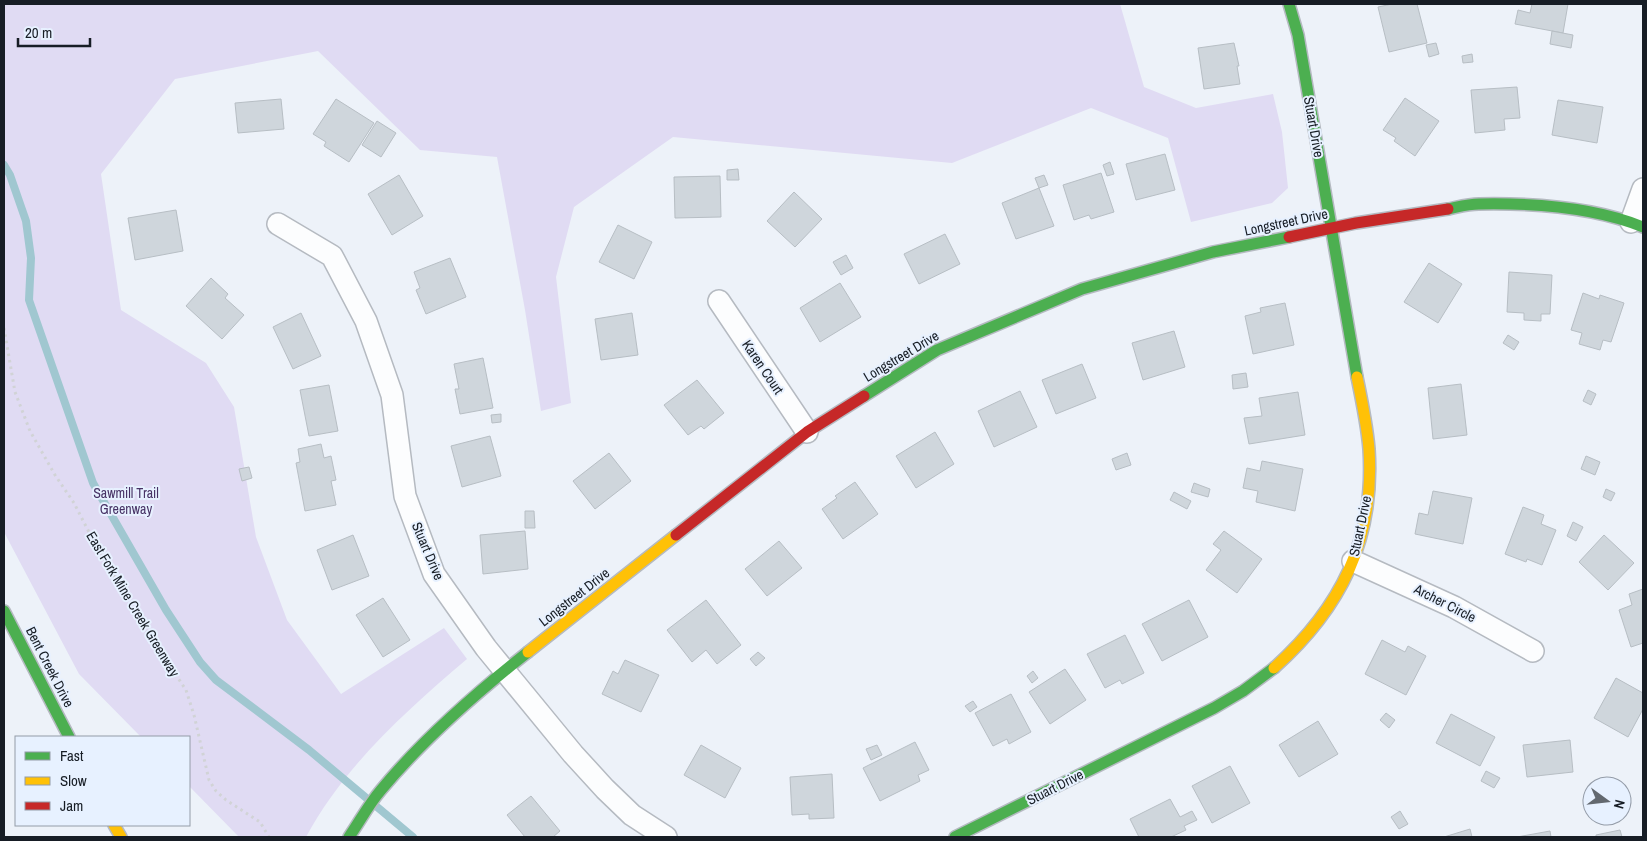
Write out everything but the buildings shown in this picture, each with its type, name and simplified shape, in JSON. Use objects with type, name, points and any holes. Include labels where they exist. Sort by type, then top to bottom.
[{"type":"street","name":"Stuart Drive","points":[[956,837],[1208,712],[1257,682],[1288,656],[1313,628],[1338,593],[1353,561],[1363,526],[1368,490],[1369,450],[1298,35],[1289,4]]},
{"type":"street","points":[[1637,225],[1643,189]]},
{"type":"street","name":"Longstreet Drive","points":[[349,837],[380,790],[429,737],[505,670],[808,432],[937,350],[1082,289],[1213,252],[1331,228],[1477,204],[1548,206],[1588,212],[1637,225]]},
{"type":"street","name":"Stuart Drive","points":[[278,224],[332,256],[366,321],[392,395],[405,496],[434,574],[486,648],[573,754],[632,815],[666,837]]},
{"type":"street","name":"Karen Court","points":[[719,301],[808,432]]},
{"type":"street","name":"Archer Circle","points":[[1353,561],[1454,607],[1533,651]]},
{"type":"street","name":"Bent Creek Drive","points":[[4,611],[68,736]]},
{"type":"street","points":[[115,826],[122,837]]},
{"type":"path","name":"East Fork Mine Creek Greenway","points":[[4,328],[15,392],[30,431],[55,475],[74,503],[137,616],[186,690],[194,715],[208,780],[226,800],[260,822],[269,837]]},
{"type":"green space","name":"Sawmill Trail Greenway","points":[[4,4],[1120,4],[1144,87],[1196,108],[1273,94],[1282,132],[1288,188],[1272,203],[1191,222],[1168,138],[1091,108],[952,163],[673,137],[574,207],[556,277],[571,403],[541,411],[497,157],[420,150],[318,51],[175,79],[101,174],[121,310],[206,363],[234,407],[256,537],[287,620],[341,694],[444,628],[467,659],[378,740],[339,786],[306,837],[239,837],[190,787],[190,736],[140,736],[79,674],[4,532]]},
{"type":"waterway","points":[[4,165],[10,175],[26,221],[31,258],[29,300],[93,483],[166,610],[200,662],[216,680],[309,750],[413,837]]},
{"type":"traffic: fast","points":[[1289,4],[1298,35],[1357,377]]},
{"type":"traffic: fast","points":[[1448,209],[1475,204],[1541,206],[1604,215],[1643,227]]},
{"type":"traffic: fast","points":[[864,396],[937,350],[1082,289],[1213,252],[1289,237]]},
{"type":"traffic: fast","points":[[4,611],[68,736]]},
{"type":"traffic: fast","points":[[349,837],[377,795],[415,752],[470,700],[528,652]]},
{"type":"traffic: fast","points":[[955,837],[1214,708],[1243,691],[1274,668]]},
{"type":"traffic: slow","points":[[1274,668],[1298,645],[1335,596],[1349,570],[1359,542],[1366,513],[1369,482],[1369,449],[1357,377]]},
{"type":"traffic: slow","points":[[528,652],[676,535]]},
{"type":"traffic: slow","points":[[115,826],[121,837]]},
{"type":"traffic: jam","points":[[1289,237],[1356,223],[1448,209]]},
{"type":"traffic: jam","points":[[676,535],[807,432],[864,396]]}]
